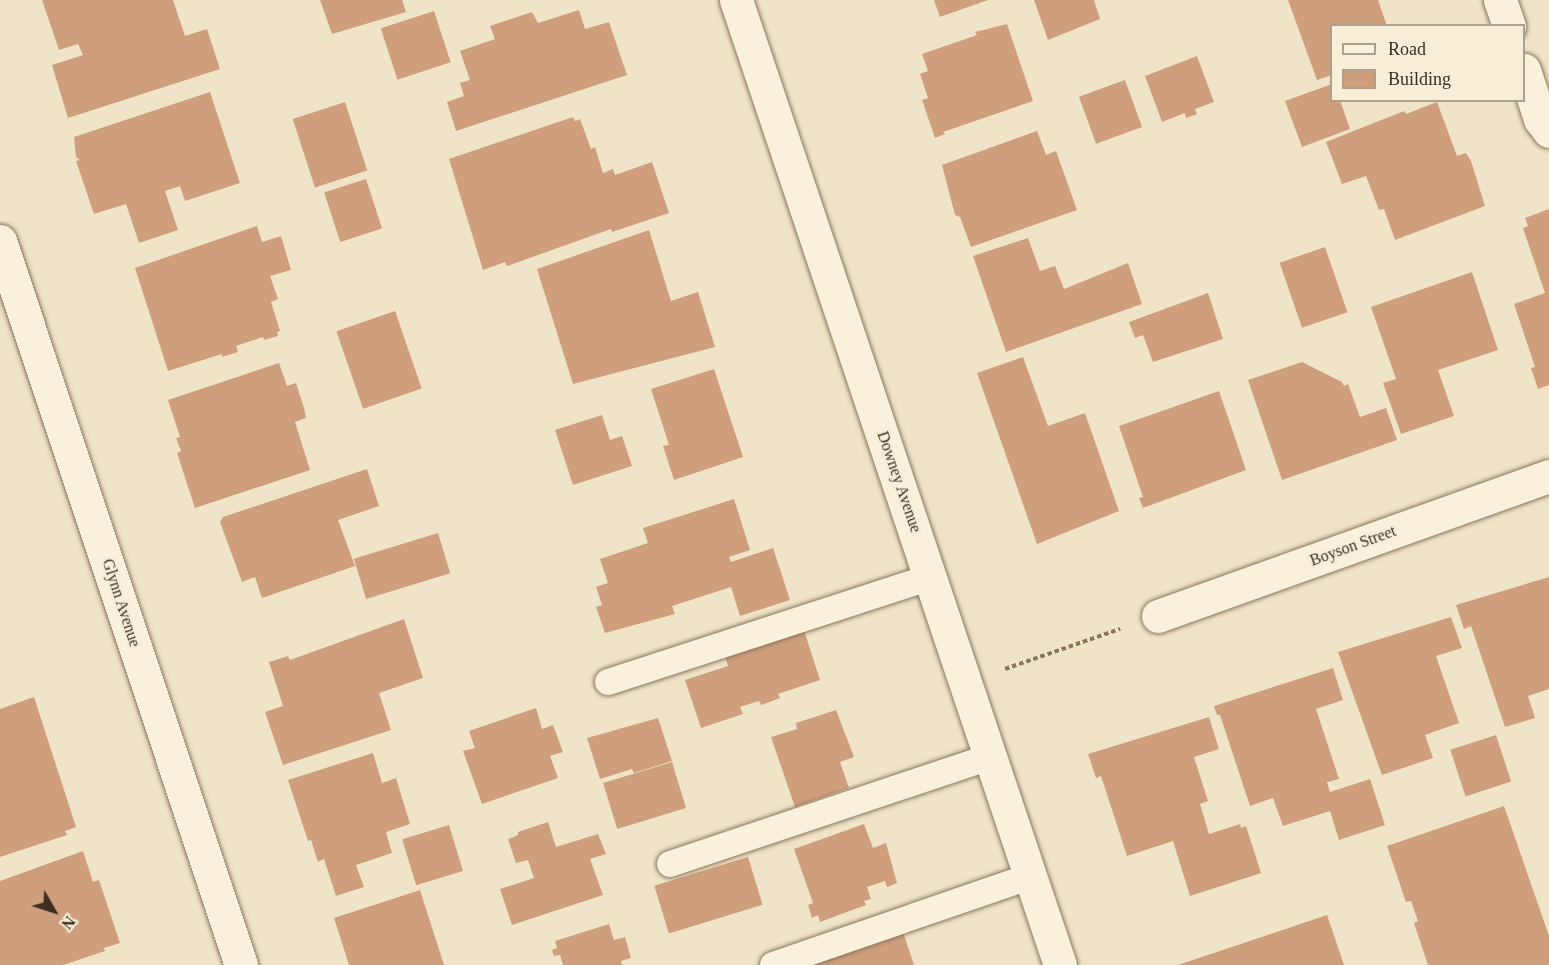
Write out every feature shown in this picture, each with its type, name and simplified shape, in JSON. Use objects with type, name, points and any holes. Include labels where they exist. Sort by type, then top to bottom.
[{"type":"street","name":"Downey Avenue","points":[[736,0],[992,756],[1060,965]]},
{"type":"street","points":[[1500,0],[1508,24]]},
{"type":"street","points":[[1525,73],[1540,118],[1549,131]]},
{"type":"street","name":"Glynn Avenue","points":[[0,241],[241,965]]},
{"type":"street","name":"Boyson Street","points":[[1158,616],[1549,476]]},
{"type":"lane","points":[[608,682],[931,577]]},
{"type":"lane","points":[[670,864],[992,756]]},
{"type":"lane","points":[[773,965],[1031,876]]},
{"type":"path","points":[[966,682],[1158,616]]},
{"type":"building","points":[[42,0],[173,0],[185,36],[207,29],[220,69],[68,118],[52,65],[83,55],[78,44],[59,50]]},
{"type":"building","points":[[320,0],[402,0],[406,12],[332,34]]},
{"type":"building","points":[[934,0],[988,0],[940,17]]},
{"type":"building","points":[[1034,0],[1094,0],[1100,19],[1048,40]]},
{"type":"building","points":[[1288,0],[1378,0],[1386,24],[1330,24],[1330,76],[1317,80]]},
{"type":"building","points":[[579,10],[585,29],[609,22],[627,75],[456,131],[447,102],[464,96],[460,83],[470,80],[460,51],[495,39],[490,26],[532,12],[538,23]]},
{"type":"building","points":[[434,11],[451,62],[397,80],[381,28]]},
{"type":"building","points":[[1007,24],[1033,101],[943,132],[945,134],[935,138],[922,100],[928,98],[920,74],[928,71],[922,54],[977,35],[975,32]]},
{"type":"building","points":[[1197,56],[1214,102],[1195,109],[1197,114],[1186,118],[1185,113],[1162,122],[1145,76]]},
{"type":"building","points":[[1125,80],[1142,127],[1096,144],[1079,97]]},
{"type":"building","points":[[1330,85],[1330,102],[1341,102],[1350,129],[1302,147],[1285,101]]},
{"type":"building","points":[[210,92],[240,183],[185,201],[180,186],[165,191],[178,230],[139,243],[126,204],[94,214],[76,161],[80,160],[76,157],[74,137]]},
{"type":"building","points":[[345,102],[367,170],[315,187],[293,119]]},
{"type":"building","points":[[1437,102],[1457,156],[1466,153],[1471,161],[1485,206],[1395,240],[1384,209],[1379,210],[1366,176],[1342,184],[1326,142],[1404,111],[1406,114]]},
{"type":"building","points":[[573,117],[575,121],[580,119],[591,149],[595,147],[603,173],[613,169],[615,175],[652,162],[669,213],[612,232],[611,229],[507,266],[505,262],[483,270],[449,159]]},
{"type":"building","points":[[1037,131],[1046,155],[1056,151],[1077,210],[971,247],[960,217],[955,215],[942,165]]},
{"type":"building","points":[[366,179],[382,228],[340,242],[324,193]]},
{"type":"building","points":[[1549,209],[1549,385],[1538,389],[1531,368],[1535,367],[1514,304],[1545,293],[1523,228],[1528,226],[1525,218]]},
{"type":"building","points":[[257,226],[262,242],[281,236],[291,270],[270,276],[278,299],[271,302],[280,331],[277,332],[278,336],[264,340],[263,337],[236,346],[238,352],[222,357],[222,354],[168,371],[135,268]]},
{"type":"building","points":[[649,230],[671,301],[698,292],[715,347],[573,384],[537,269]]},
{"type":"building","points":[[1028,238],[1040,271],[1055,266],[1064,289],[1128,263],[1142,304],[1006,352],[973,256]]},
{"type":"building","points":[[1325,247],[1347,312],[1302,328],[1280,263]]},
{"type":"building","points":[[1472,272],[1498,350],[1438,370],[1454,416],[1401,434],[1383,383],[1396,379],[1371,307]]},
{"type":"building","points":[[1208,293],[1223,339],[1153,362],[1143,335],[1135,338],[1129,322]]},
{"type":"building","points":[[395,311],[422,389],[363,409],[336,331]]},
{"type":"building","points":[[1023,357],[1048,426],[1085,413],[1119,511],[1037,544],[977,373]]},
{"type":"building","points":[[1302,362],[1342,382],[1344,386],[1348,384],[1360,417],[1386,408],[1397,440],[1282,480],[1248,380]]},
{"type":"building","points":[[279,363],[287,386],[296,383],[304,408],[306,418],[295,422],[310,470],[195,508],[177,453],[181,451],[176,438],[180,437],[168,400]]},
{"type":"building","points":[[714,369],[743,457],[674,480],[663,446],[669,445],[651,389]]},
{"type":"building","points":[[1219,391],[1246,470],[1143,508],[1139,498],[1143,497],[1119,426]]},
{"type":"building","points":[[602,415],[610,440],[622,436],[632,466],[573,485],[555,430]]},
{"type":"building","points":[[367,469],[379,506],[338,520],[355,566],[262,598],[255,577],[242,582],[220,522],[223,517]]},
{"type":"building","points":[[734,499],[750,550],[729,557],[731,562],[773,548],[790,600],[740,616],[731,587],[672,606],[675,614],[605,633],[596,607],[602,605],[596,587],[608,583],[600,559],[648,543],[643,528]]},
{"type":"building","points":[[438,533],[450,573],[366,599],[354,559]]},
{"type":"building","points":[[1549,577],[1549,689],[1528,696],[1535,718],[1505,727],[1471,626],[1464,629],[1456,605]]},
{"type":"building","points":[[1451,617],[1462,648],[1436,656],[1459,723],[1425,735],[1433,758],[1382,775],[1338,652]]},
{"type":"building","points":[[404,619],[423,678],[379,693],[391,730],[283,765],[265,712],[283,706],[269,662],[288,656],[290,660]]},
{"type":"building","points":[[803,627],[820,680],[778,694],[780,698],[761,705],[759,701],[740,707],[743,714],[701,728],[685,680],[728,666],[724,653]]},
{"type":"building","points":[[1333,668],[1343,700],[1316,709],[1339,779],[1327,782],[1330,792],[1370,779],[1385,825],[1339,840],[1330,811],[1283,826],[1273,798],[1250,806],[1220,715],[1217,715],[1214,706]]},
{"type":"building","points":[[34,697],[76,827],[65,831],[67,835],[0,857],[0,709]]},
{"type":"building","points":[[536,708],[542,729],[553,725],[563,752],[550,756],[558,778],[482,804],[463,751],[475,748],[469,731]]},
{"type":"building","points":[[836,710],[854,757],[840,762],[849,788],[795,807],[771,737],[797,729],[796,723]]},
{"type":"building","points":[[1209,717],[1219,749],[1194,757],[1208,801],[1200,804],[1209,834],[1240,824],[1241,828],[1246,826],[1261,873],[1190,896],[1173,841],[1127,856],[1101,776],[1096,778],[1088,754]]},
{"type":"building","points":[[658,718],[672,761],[634,773],[632,769],[600,779],[587,738]]},
{"type":"building","points":[[1496,735],[1511,782],[1465,796],[1450,750]]},
{"type":"building","points":[[373,753],[382,783],[396,778],[410,824],[386,832],[392,853],[356,865],[364,887],[336,896],[324,859],[318,862],[311,840],[308,841],[288,780]]},
{"type":"building","points":[[672,762],[686,808],[617,829],[603,783]]},
{"type":"building","points":[[1504,806],[1549,936],[1549,965],[1428,965],[1414,923],[1418,921],[1411,901],[1406,902],[1387,846]]},
{"type":"building","points":[[548,822],[556,847],[598,834],[606,854],[590,859],[603,895],[512,925],[500,889],[534,878],[528,860],[516,863],[508,839],[518,835],[518,832]]},
{"type":"building","points":[[864,824],[873,848],[886,843],[897,883],[887,887],[885,881],[867,887],[871,899],[864,901],[866,905],[820,922],[818,915],[812,918],[808,905],[813,903],[794,849]]},
{"type":"building","points":[[449,825],[463,871],[416,885],[402,839]]},
{"type":"building","points":[[83,851],[93,882],[99,880],[120,943],[104,948],[105,951],[63,965],[0,965],[0,881]]},
{"type":"building","points":[[748,857],[763,905],[669,933],[654,886]]},
{"type":"building","points":[[420,890],[444,965],[349,965],[334,918]]},
{"type":"building","points":[[1327,915],[1344,965],[1178,965]]},
{"type":"building","points":[[609,924],[614,940],[625,937],[631,958],[621,961],[622,965],[563,965],[560,955],[554,956],[552,950],[557,948],[555,941]]},
{"type":"building","points":[[903,932],[914,965],[808,965]]}]
